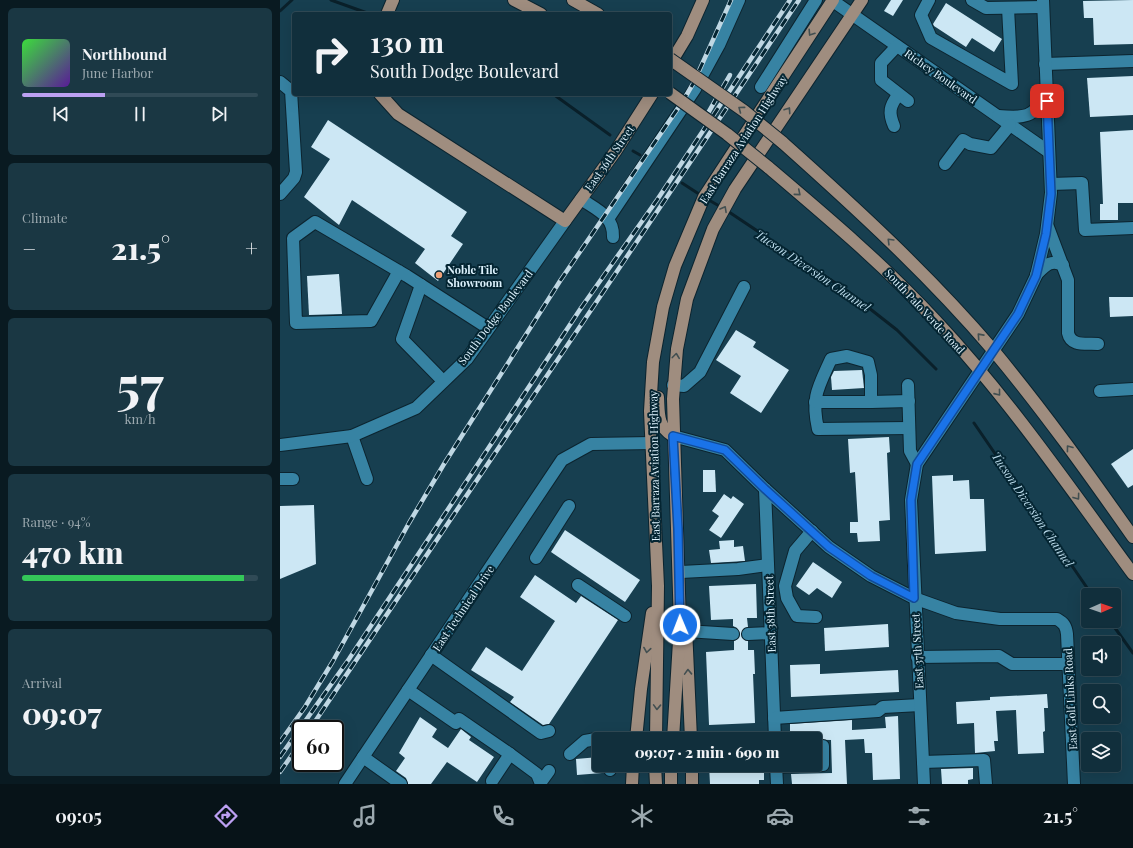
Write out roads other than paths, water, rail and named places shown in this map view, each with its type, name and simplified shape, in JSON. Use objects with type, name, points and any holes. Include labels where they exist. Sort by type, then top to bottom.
[{"type":"main road","points":[[514,0],[537,12]]},
{"type":"main road","points":[[573,0],[594,12]]},
{"type":"main road","points":[[672,61],[687,36],[703,0]]},
{"type":"main road","name":"East Barraza Aviation Highway","points":[[656,732],[658,593],[652,443],[652,387],[658,335],[669,283],[694,218],[716,177],[833,0]]},
{"type":"main road","name":"East Barraza Aviation Highway","points":[[672,732],[680,625],[678,529],[673,436],[673,385],[677,349],[687,299],[713,228],[735,189],[862,0]]},
{"type":"main road","name":"South Palo Verde Road","points":[[672,60],[744,111],[782,142],[876,227],[927,278],[993,350],[1082,465],[1133,537]]},
{"type":"main road","name":"South Palo Verde Road","points":[[672,94],[727,134],[768,167],[870,254],[936,320],[980,370],[1022,422],[1133,574]]},
{"type":"main road","points":[[382,96],[398,114],[565,221]]},
{"type":"main road","name":"East 36th Street","points":[[565,221],[629,132],[651,96]]},
{"type":"main road","points":[[673,436],[664,430],[659,412],[660,357],[667,306],[686,238]]},
{"type":"main road","points":[[637,732],[640,690],[652,614],[655,576],[655,528]]},
{"type":"main road","points":[[678,529],[686,631],[691,732]]},
{"type":"main road","points":[[632,784],[633,772]]},
{"type":"main road","points":[[655,772],[656,784]]},
{"type":"main road","points":[[671,772],[671,784]]},
{"type":"main road","points":[[692,772],[692,784]]},
{"type":"street","points":[[608,219],[695,89],[719,45],[739,0]]},
{"type":"street","points":[[761,87],[816,0]]},
{"type":"street","name":"Richey Boulevard","points":[[833,0],[1049,152]]},
{"type":"street","points":[[929,0],[921,16],[931,38],[1012,84],[1008,8]]},
{"type":"street","points":[[972,0],[986,8],[1008,8],[1043,4],[1051,184],[1047,225],[1036,276],[1018,314],[980,370]]},
{"type":"street","points":[[894,126],[890,117],[890,106],[903,98],[881,80],[881,63],[897,46]]},
{"type":"street","points":[[1045,64],[1133,61]]},
{"type":"street","points":[[280,82],[291,91],[296,172],[294,178],[280,194]]},
{"type":"street","points":[[998,116],[1018,118],[1029,115],[1040,106],[1046,90]]},
{"type":"street","points":[[945,164],[964,140],[970,144],[991,148],[1010,125]]},
{"type":"street","points":[[1051,184],[1082,183],[1085,230],[1133,228]]},
{"type":"street","points":[[581,199],[612,223],[613,237]]},
{"type":"street","name":"South Dodge Boulevard","points":[[280,445],[352,436],[416,408],[467,359],[565,221]]},
{"type":"street","points":[[399,271],[371,321],[296,323],[293,238],[315,222],[399,271],[488,328]]},
{"type":"street","points":[[1047,225],[1069,283],[1069,339],[1075,343],[1098,344]]},
{"type":"street","points":[[1036,276],[1047,264],[1056,262],[1063,265]]},
{"type":"street","points":[[420,285],[402,339],[443,381]]},
{"type":"street","points":[[673,385],[684,386],[700,372],[744,287]]},
{"type":"street","points":[[872,402],[871,375],[868,362],[847,356],[831,359],[817,391],[814,411],[818,429],[909,428]]},
{"type":"street","name":"East 37th Street","points":[[924,784],[914,598],[911,500],[917,464],[980,370]]},
{"type":"street","points":[[908,385],[910,451],[917,464]]},
{"type":"street","points":[[1100,391],[1133,389]]},
{"type":"street","points":[[815,402],[909,401]]},
{"type":"street","points":[[352,436],[367,479]]},
{"type":"street","points":[[673,436],[725,450],[765,489],[829,547],[871,576],[914,598]]},
{"type":"street","name":"East Technical Drive","points":[[345,784],[562,460],[591,444],[652,443]]},
{"type":"street","points":[[280,479],[293,479]]},
{"type":"street","name":"East 38th Street","points":[[765,489],[775,732]]},
{"type":"street","points":[[536,558],[569,506]]},
{"type":"street","points":[[812,531],[795,551],[785,586],[787,598],[797,616],[816,617]]},
{"type":"street","points":[[681,572],[738,569],[768,565]]},
{"type":"street","points":[[578,585],[625,616]]},
{"type":"street","name":"East Golf Links Road","points":[[914,598],[956,613],[1000,619],[1057,619],[1066,626],[1074,784]]},
{"type":"street","points":[[686,631],[733,634]]},
{"type":"street","points":[[748,634],[771,633]]},
{"type":"street","points":[[432,655],[541,733],[549,731]]},
{"type":"street","points":[[917,657],[999,656],[1012,664],[1068,664]]},
{"type":"street","points":[[408,690],[456,723],[459,718],[537,774],[541,783],[550,771]]},
{"type":"street","points":[[774,718],[878,711],[883,707],[920,705]]},
{"type":"street","points":[[570,754],[585,741],[592,740]]},
{"type":"street","points":[[822,765],[823,746]]},
{"type":"street","points":[[492,781],[510,754]]},
{"type":"street","points":[[363,757],[401,784]]},
{"type":"street","points":[[922,762],[984,760],[986,784]]},
{"type":"street","points":[[776,772],[777,784]]},
{"type":"waterway","points":[[280,11],[292,0]]},
{"type":"waterway","name":"Tucson Diversion Channel","points":[[331,0],[364,12]]},
{"type":"waterway","name":"Tucson Diversion Channel","points":[[556,96],[610,135]]},
{"type":"waterway","points":[[633,151],[640,155]]},
{"type":"waterway","name":"Tucson Diversion Channel","points":[[682,183],[702,196]]},
{"type":"waterway","name":"Tucson Diversion Channel","points":[[707,199],[721,207]]},
{"type":"waterway","name":"Tucson Diversion Channel","points":[[726,210],[846,290],[897,330],[936,369]]},
{"type":"waterway","name":"Tucson Diversion Channel","points":[[974,423],[1087,588]]},
{"type":"waterway","name":"Tucson Diversion Channel","points":[[1115,628],[1133,653]]},
{"type":"railway","points":[[280,742],[305,707],[333,661],[409,523],[444,464],[560,281],[683,101],[694,82],[731,0]]},
{"type":"railway","points":[[280,757],[349,659],[581,308],[657,200],[790,0]]},
{"type":"railway","points":[[316,720],[799,0]]},
{"type":"railway","points":[[704,120],[730,75]]},
{"type":"railway","points":[[280,772],[292,755]]},
{"type":"place","name":"Noble Tile Showroom","points":[[439,275]]}]
